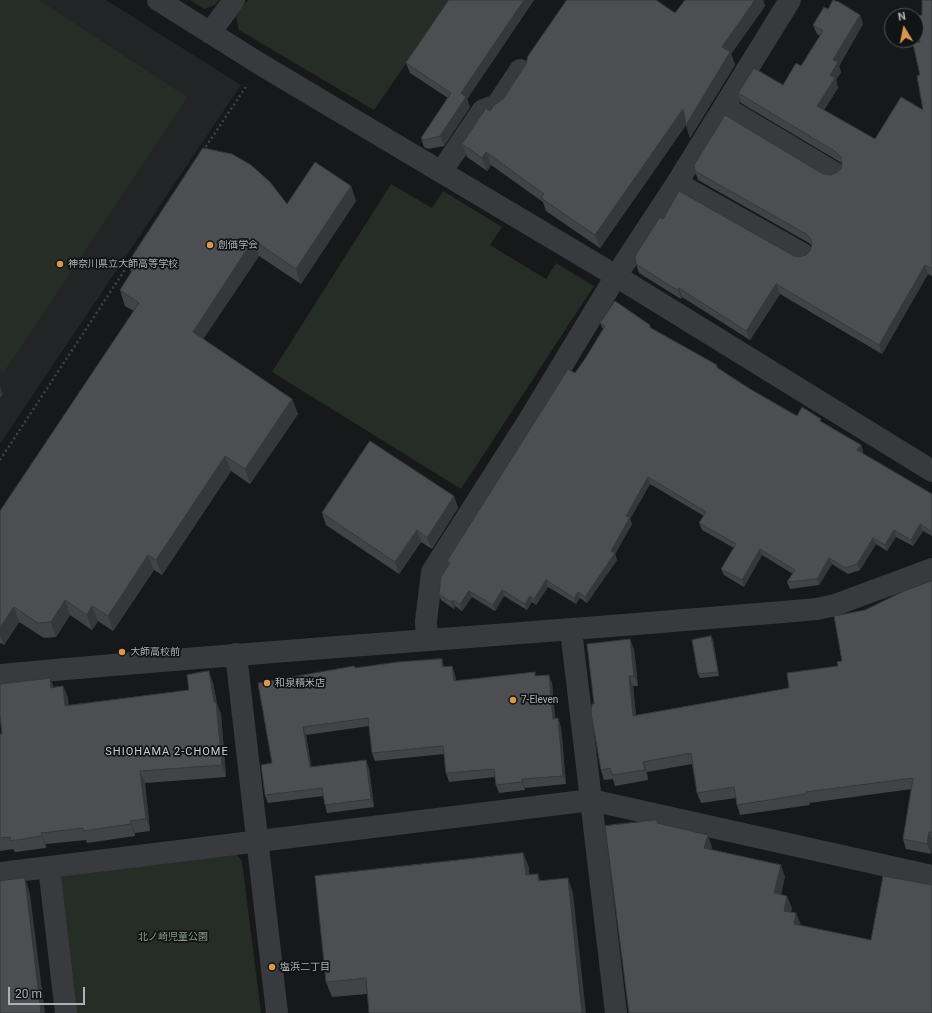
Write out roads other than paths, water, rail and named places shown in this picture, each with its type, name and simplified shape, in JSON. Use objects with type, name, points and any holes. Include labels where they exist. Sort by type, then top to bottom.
[{"type":"street","points":[[158,0],[260,64],[616,276],[932,472]]},
{"type":"street","points":[[210,33],[234,0]]},
{"type":"street","points":[[427,640],[426,621],[432,572],[529,420],[616,276],[792,1]]},
{"type":"street","points":[[441,172],[483,110],[497,106],[520,70]]},
{"type":"street","points":[[724,107],[833,172]]},
{"type":"street","points":[[677,182],[803,254]]},
{"type":"street","points":[[0,675],[236,654],[571,630],[817,609],[835,605],[932,569]]},
{"type":"street","points":[[571,630],[616,1013]]},
{"type":"street","points":[[236,654],[277,1013]]},
{"type":"street","points":[[0,873],[257,840],[591,800],[932,876]]},
{"type":"street","points":[[49,867],[66,1013]]},
{"type":"place","name":"創価学会","points":[[210,245]]},
{"type":"place","name":"神奈川県立大師高等学校","points":[[60,264]]},
{"type":"place","name":"大師高校前","points":[[122,652]]},
{"type":"place","name":"和泉精米店","points":[[267,683]]},
{"type":"place","name":"7-Eleven","points":[[513,700]]},
{"type":"place","name":"塩浜二丁目","points":[[272,967]]},
{"type":"district","name":"SHIOHAMA 2-CHOME","points":[[167,752]]},
{"type":"park label","name":"北ノ崎児童公園","points":[[173,937]]}]
